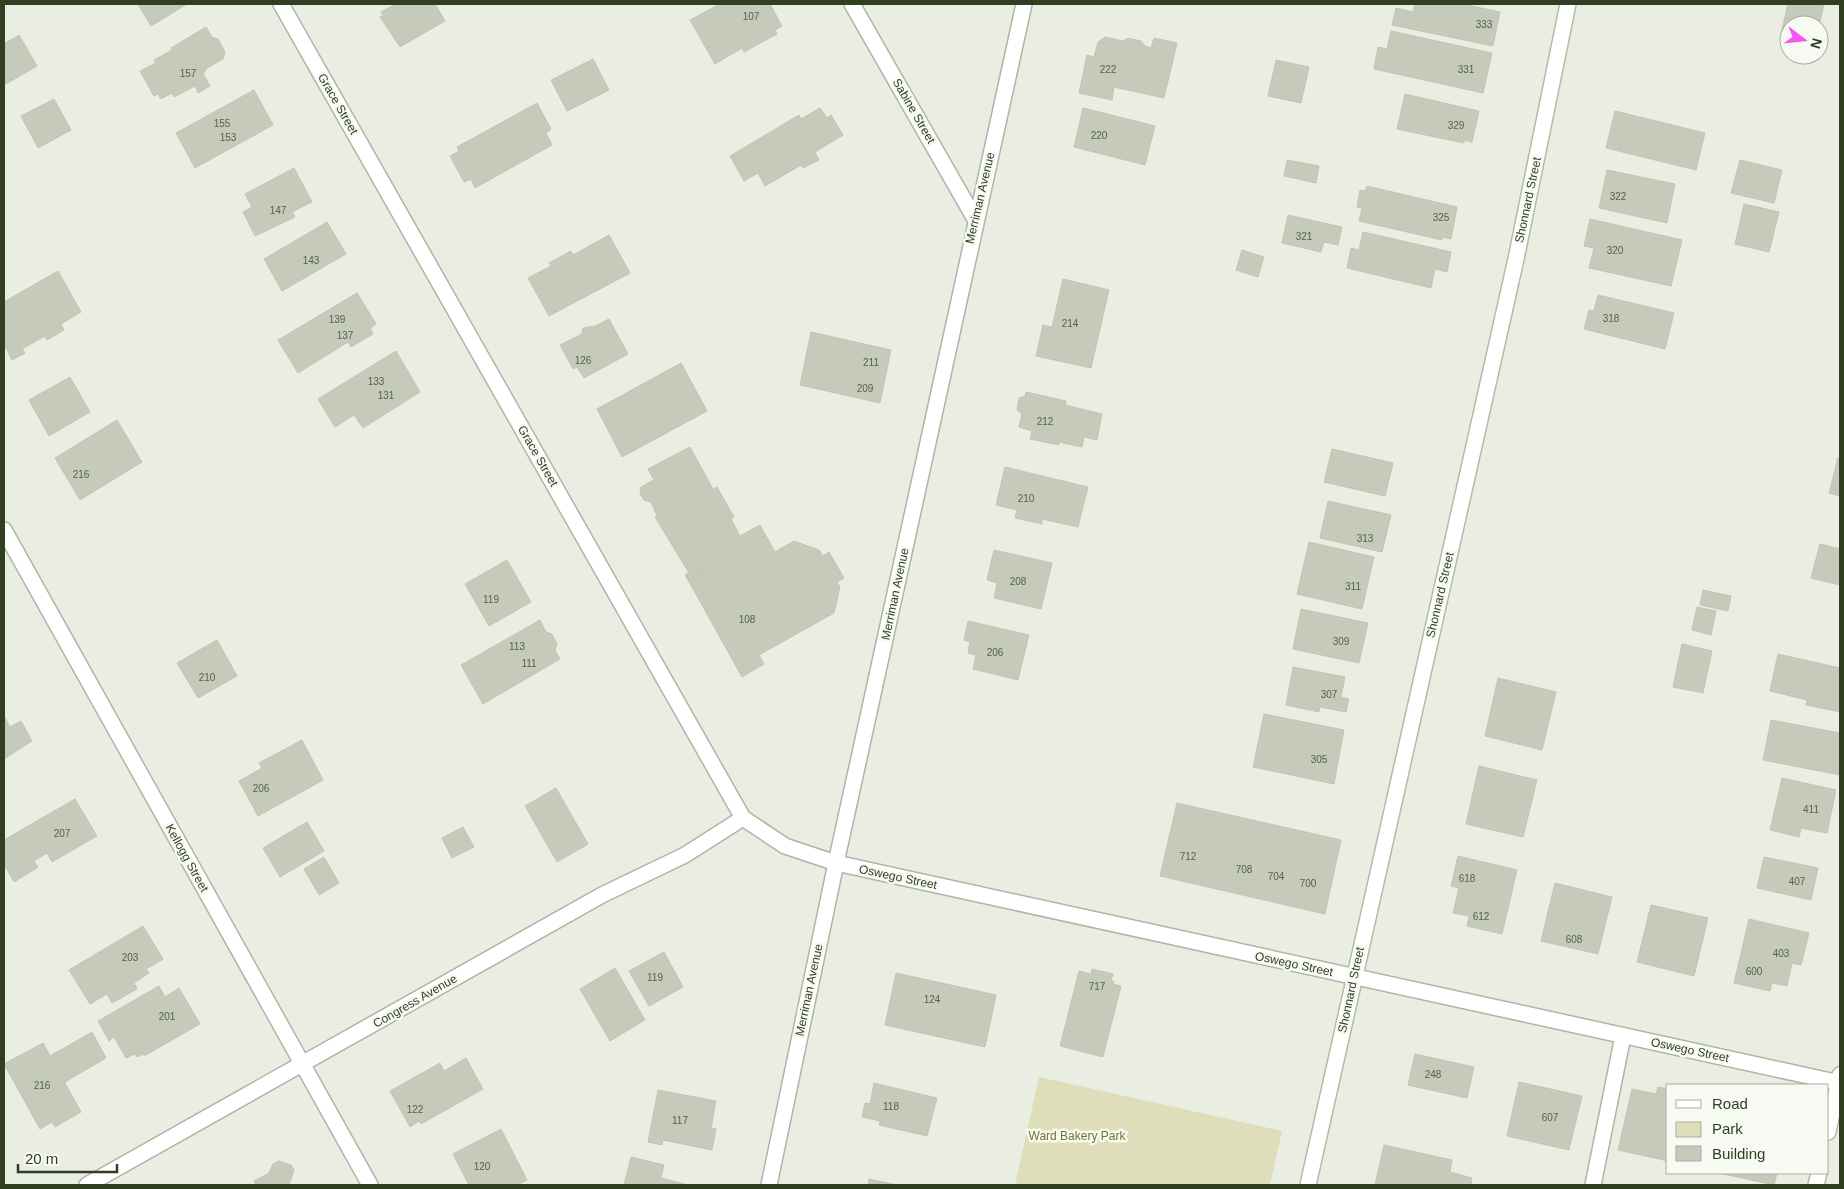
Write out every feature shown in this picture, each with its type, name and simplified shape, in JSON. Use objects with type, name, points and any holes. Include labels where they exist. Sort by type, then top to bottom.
[{"type":"street","name":"Grace Street","points":[[281,4],[743,818],[785,846],[836,863]]},
{"type":"street","name":"Sabine Street","points":[[852,4],[975,219]]},
{"type":"street","name":"Merriman Avenue","points":[[769,1185],[836,863],[975,219],[1024,4]]},
{"type":"street","name":"Shonnard Street","points":[[1308,1185],[1516,259],[1568,4]]},
{"type":"street","name":"Kellogg Street","points":[[4,530],[370,1185]]},
{"type":"street","name":"Congress Avenue","points":[[87,1185],[602,895],[686,855],[743,818]]},
{"type":"street","name":"Oswego Street","points":[[836,863],[1623,1036],[1840,1080]]},
{"type":"street","points":[[1593,1185],[1623,1036]]},
{"type":"street","points":[[1829,1128],[1840,1080]]},
{"type":"green space","name":"Ward Bakery Park","points":[[1039,1077],[1282,1131],[1270,1185],[1015,1185]]},
{"type":"building","points":[[138,4],[187,4],[151,26]]},
{"type":"building","points":[[396,4],[435,4],[445,21],[400,47],[380,17],[383,16],[381,12]]},
{"type":"building","points":[[720,4],[770,4],[782,26],[775,30],[777,34],[744,52],[742,48],[715,64],[690,20]]},
{"type":"building","points":[[1415,4],[1462,4],[1500,12],[1493,46],[1392,25],[1396,8],[1413,12]]},
{"type":"building","points":[[1788,4],[1824,4],[1822,15],[1785,15]]},
{"type":"building","points":[[206,27],[212,37],[218,39],[225,52],[223,59],[207,68],[203,74],[210,86],[198,93],[195,86],[174,97],[172,93],[161,99],[158,94],[154,96],[140,71],[156,63],[154,60]]},
{"type":"building","points":[[1391,31],[1492,53],[1483,93],[1374,69],[1378,47],[1387,49]]},
{"type":"building","points":[[19,35],[37,66],[4,85],[4,44]]},
{"type":"building","points":[[1105,37],[1123,41],[1128,38],[1141,41],[1145,46],[1151,48],[1154,38],[1177,43],[1164,98],[1114,87],[1112,100],[1079,93],[1087,55],[1094,57],[1098,42]]},
{"type":"building","points":[[593,59],[609,90],[567,111],[551,80]]},
{"type":"building","points":[[1276,60],[1309,67],[1301,103],[1268,96]]},
{"type":"building","points":[[254,90],[273,125],[195,168],[176,133]]},
{"type":"building","points":[[1405,94],[1479,111],[1472,142],[1464,140],[1464,143],[1397,129]]},
{"type":"building","points":[[54,99],[71,130],[38,148],[21,116]]},
{"type":"building","points":[[537,103],[551,129],[546,133],[552,145],[475,188],[471,179],[464,182],[450,156],[459,151],[457,147]]},
{"type":"building","points":[[820,108],[827,118],[831,115],[843,135],[815,152],[819,160],[803,168],[801,165],[765,186],[758,173],[744,181],[730,156],[799,115],[801,119]]},
{"type":"building","points":[[1083,108],[1155,126],[1145,165],[1074,147]]},
{"type":"building","points":[[1615,111],[1705,133],[1696,170],[1606,148]]},
{"type":"building","points":[[1287,160],[1319,166],[1316,183],[1284,176]]},
{"type":"building","points":[[1740,160],[1782,170],[1774,203],[1731,193]]},
{"type":"building","points":[[294,168],[312,202],[292,212],[295,217],[255,236],[243,212],[252,207],[245,194]]},
{"type":"building","points":[[1607,170],[1675,184],[1667,223],[1599,208]]},
{"type":"building","points":[[1367,186],[1457,207],[1451,239],[1442,237],[1442,240],[1359,221],[1362,208],[1357,207],[1360,190],[1365,191]]},
{"type":"building","points":[[1744,204],[1779,212],[1769,252],[1735,244]]},
{"type":"building","points":[[1288,215],[1342,227],[1338,245],[1324,242],[1321,252],[1282,243]]},
{"type":"building","points":[[1590,219],[1682,240],[1671,286],[1589,268],[1594,248],[1584,246]]},
{"type":"building","points":[[327,222],[346,254],[282,291],[264,259]]},
{"type":"building","points":[[1363,232],[1451,252],[1447,272],[1435,269],[1431,288],[1347,268],[1351,248],[1359,250]]},
{"type":"building","points":[[609,235],[630,273],[549,316],[528,278],[551,266],[549,263],[571,251],[573,255]]},
{"type":"building","points":[[1242,250],[1264,257],[1258,277],[1236,270]]},
{"type":"building","points":[[58,271],[81,312],[61,324],[64,330],[47,340],[45,336],[22,349],[25,353],[12,360],[6,348],[4,349],[4,302]]},
{"type":"building","points":[[1063,279],[1109,290],[1091,368],[1036,356],[1043,325],[1052,327]]},
{"type":"building","points":[[357,293],[376,324],[370,328],[373,334],[351,347],[348,342],[298,373],[278,340]]},
{"type":"building","points":[[1598,295],[1674,313],[1665,349],[1584,329],[1589,310],[1594,311]]},
{"type":"building","points":[[609,319],[628,354],[584,378],[577,367],[573,369],[560,345],[582,334],[583,328],[595,326]]},
{"type":"building","points":[[811,332],[891,350],[880,403],[800,385]]},
{"type":"building","points":[[396,351],[420,392],[363,428],[354,415],[335,427],[318,399]]},
{"type":"building","points":[[681,363],[707,411],[622,457],[597,409]]},
{"type":"building","points":[[70,377],[90,412],[49,436],[29,400]]},
{"type":"building","points":[[1026,392],[1066,401],[1065,405],[1102,414],[1097,440],[1084,437],[1082,447],[1059,442],[1059,445],[1030,439],[1032,431],[1019,427],[1022,414],[1017,410],[1019,398],[1025,396]]},
{"type":"building","points":[[117,420],[142,462],[80,500],[55,458]]},
{"type":"building","points":[[690,447],[713,489],[717,487],[734,517],[731,519],[740,536],[715,550],[722,562],[700,574],[697,568],[689,573],[655,517],[657,516],[651,502],[644,500],[640,494],[641,487],[654,480],[648,469]]},
{"type":"building","points":[[1332,449],[1393,463],[1385,496],[1324,482]]},
{"type":"building","points":[[1838,458],[1840,458],[1840,496],[1829,493]]},
{"type":"building","points":[[1005,467],[1088,487],[1078,527],[1042,519],[1042,524],[1015,518],[1017,510],[996,505]]},
{"type":"building","points":[[1328,501],[1391,515],[1382,552],[1320,538]]},
{"type":"building","points":[[760,525],[775,552],[697,596],[685,575],[697,568],[700,574],[722,562],[715,550]]},
{"type":"building","points":[[794,541],[819,550],[823,556],[829,552],[844,578],[837,582],[840,587],[834,613],[759,655],[764,664],[742,677],[697,596]]},
{"type":"building","points":[[1309,542],[1374,557],[1362,609],[1297,594]]},
{"type":"building","points":[[1820,544],[1840,549],[1840,585],[1811,578]]},
{"type":"building","points":[[994,550],[1052,563],[1041,609],[994,598],[997,583],[987,580]]},
{"type":"building","points":[[507,560],[531,602],[489,626],[465,584]]},
{"type":"building","points":[[1703,590],[1731,596],[1728,611],[1700,605]]},
{"type":"building","points":[[1697,607],[1716,611],[1711,635],[1692,630]]},
{"type":"building","points":[[1301,609],[1368,623],[1359,663],[1293,649]]},
{"type":"building","points":[[540,620],[546,632],[552,634],[557,644],[555,650],[560,659],[483,704],[461,665]]},
{"type":"building","points":[[968,621],[1029,635],[1018,680],[973,669],[976,655],[968,653],[970,642],[964,640]]},
{"type":"building","points":[[217,640],[237,676],[198,698],[177,663]]},
{"type":"building","points":[[1682,644],[1712,651],[1703,693],[1673,687]]},
{"type":"building","points":[[1778,654],[1840,668],[1840,712],[1806,705],[1807,700],[1770,691]]},
{"type":"building","points":[[1293,667],[1345,677],[1341,697],[1349,699],[1346,712],[1320,707],[1319,712],[1286,705]]},
{"type":"building","points":[[1498,678],[1556,692],[1542,750],[1485,736]]},
{"type":"building","points":[[1264,714],[1344,730],[1334,784],[1253,767]]},
{"type":"building","points":[[4,716],[10,727],[21,721],[32,741],[4,759]]},
{"type":"building","points":[[1771,720],[1840,733],[1840,775],[1763,760]]},
{"type":"building","points":[[302,740],[323,780],[258,816],[239,781],[262,768],[259,763]]},
{"type":"building","points":[[1479,766],[1537,780],[1523,837],[1466,824]]},
{"type":"building","points":[[1782,778],[1836,790],[1827,833],[1801,828],[1799,837],[1770,830]]},
{"type":"building","points":[[556,788],[588,844],[557,862],[525,806]]},
{"type":"building","points":[[75,799],[97,836],[52,862],[47,853],[34,861],[38,867],[14,882],[4,864],[4,840]]},
{"type":"building","points":[[1177,803],[1341,840],[1325,914],[1160,876]]},
{"type":"building","points":[[307,822],[324,851],[280,877],[263,848]]},
{"type":"building","points":[[463,827],[474,847],[452,858],[442,838]]},
{"type":"building","points":[[1458,856],[1517,870],[1502,934],[1467,926],[1469,916],[1453,913],[1459,888],[1451,886]]},
{"type":"building","points":[[324,857],[339,883],[319,895],[304,869]]},
{"type":"building","points":[[1764,857],[1818,868],[1811,900],[1757,888]]},
{"type":"building","points":[[1555,883],[1612,897],[1598,954],[1541,941]]},
{"type":"building","points":[[1651,905],[1708,918],[1694,976],[1637,962]]},
{"type":"building","points":[[1749,919],[1809,933],[1801,965],[1792,963],[1787,986],[1772,983],[1770,991],[1734,983]]},
{"type":"building","points":[[143,926],[163,959],[146,969],[149,973],[134,983],[137,989],[112,1003],[107,994],[90,1004],[69,970]]},
{"type":"building","points":[[664,952],[683,987],[649,1006],[629,971]]},
{"type":"building","points":[[615,968],[645,1020],[610,1041],[580,989]]},
{"type":"building","points":[[1092,969],[1113,974],[1111,981],[1114,981],[1113,984],[1121,986],[1103,1057],[1060,1046],[1079,971],[1091,974]]},
{"type":"building","points":[[896,973],[996,995],[985,1047],[885,1025]]},
{"type":"building","points":[[159,986],[165,997],[179,988],[200,1024],[144,1056],[143,1054],[137,1057],[135,1054],[126,1058],[114,1037],[109,1041],[98,1021]]},
{"type":"building","points":[[92,1032],[106,1058],[65,1082],[50,1056]]},
{"type":"building","points":[[43,1043],[81,1112],[55,1127],[52,1122],[40,1129],[4,1064]]},
{"type":"building","points":[[1415,1054],[1474,1067],[1467,1098],[1408,1085]]},
{"type":"building","points":[[466,1058],[483,1089],[421,1124],[419,1121],[410,1127],[390,1091],[440,1063],[444,1071]]},
{"type":"building","points":[[1519,1082],[1582,1096],[1569,1150],[1507,1136]]},
{"type":"building","points":[[874,1083],[937,1098],[927,1136],[879,1125],[880,1121],[862,1117],[865,1103],[870,1104]]},
{"type":"building","points":[[1658,1087],[1666,1089],[1666,1161],[1618,1150],[1632,1089],[1656,1094]]},
{"type":"building","points":[[658,1090],[716,1101],[711,1128],[716,1129],[712,1150],[663,1140],[662,1145],[648,1142]]},
{"type":"building","points":[[501,1129],[527,1180],[517,1185],[485,1185],[484,1183],[469,1185],[453,1154]]},
{"type":"building","points":[[1384,1145],[1452,1160],[1450,1172],[1472,1178],[1471,1185],[1375,1185]]},
{"type":"building","points":[[631,1157],[664,1165],[661,1178],[688,1185],[624,1185]]},
{"type":"building","points":[[279,1161],[291,1165],[294,1170],[289,1185],[256,1185],[254,1181],[269,1173],[273,1164]]},
{"type":"building","points":[[1724,1174],[1777,1174],[1774,1185]]},
{"type":"building","points":[[869,1179],[897,1185],[868,1185]]}]
